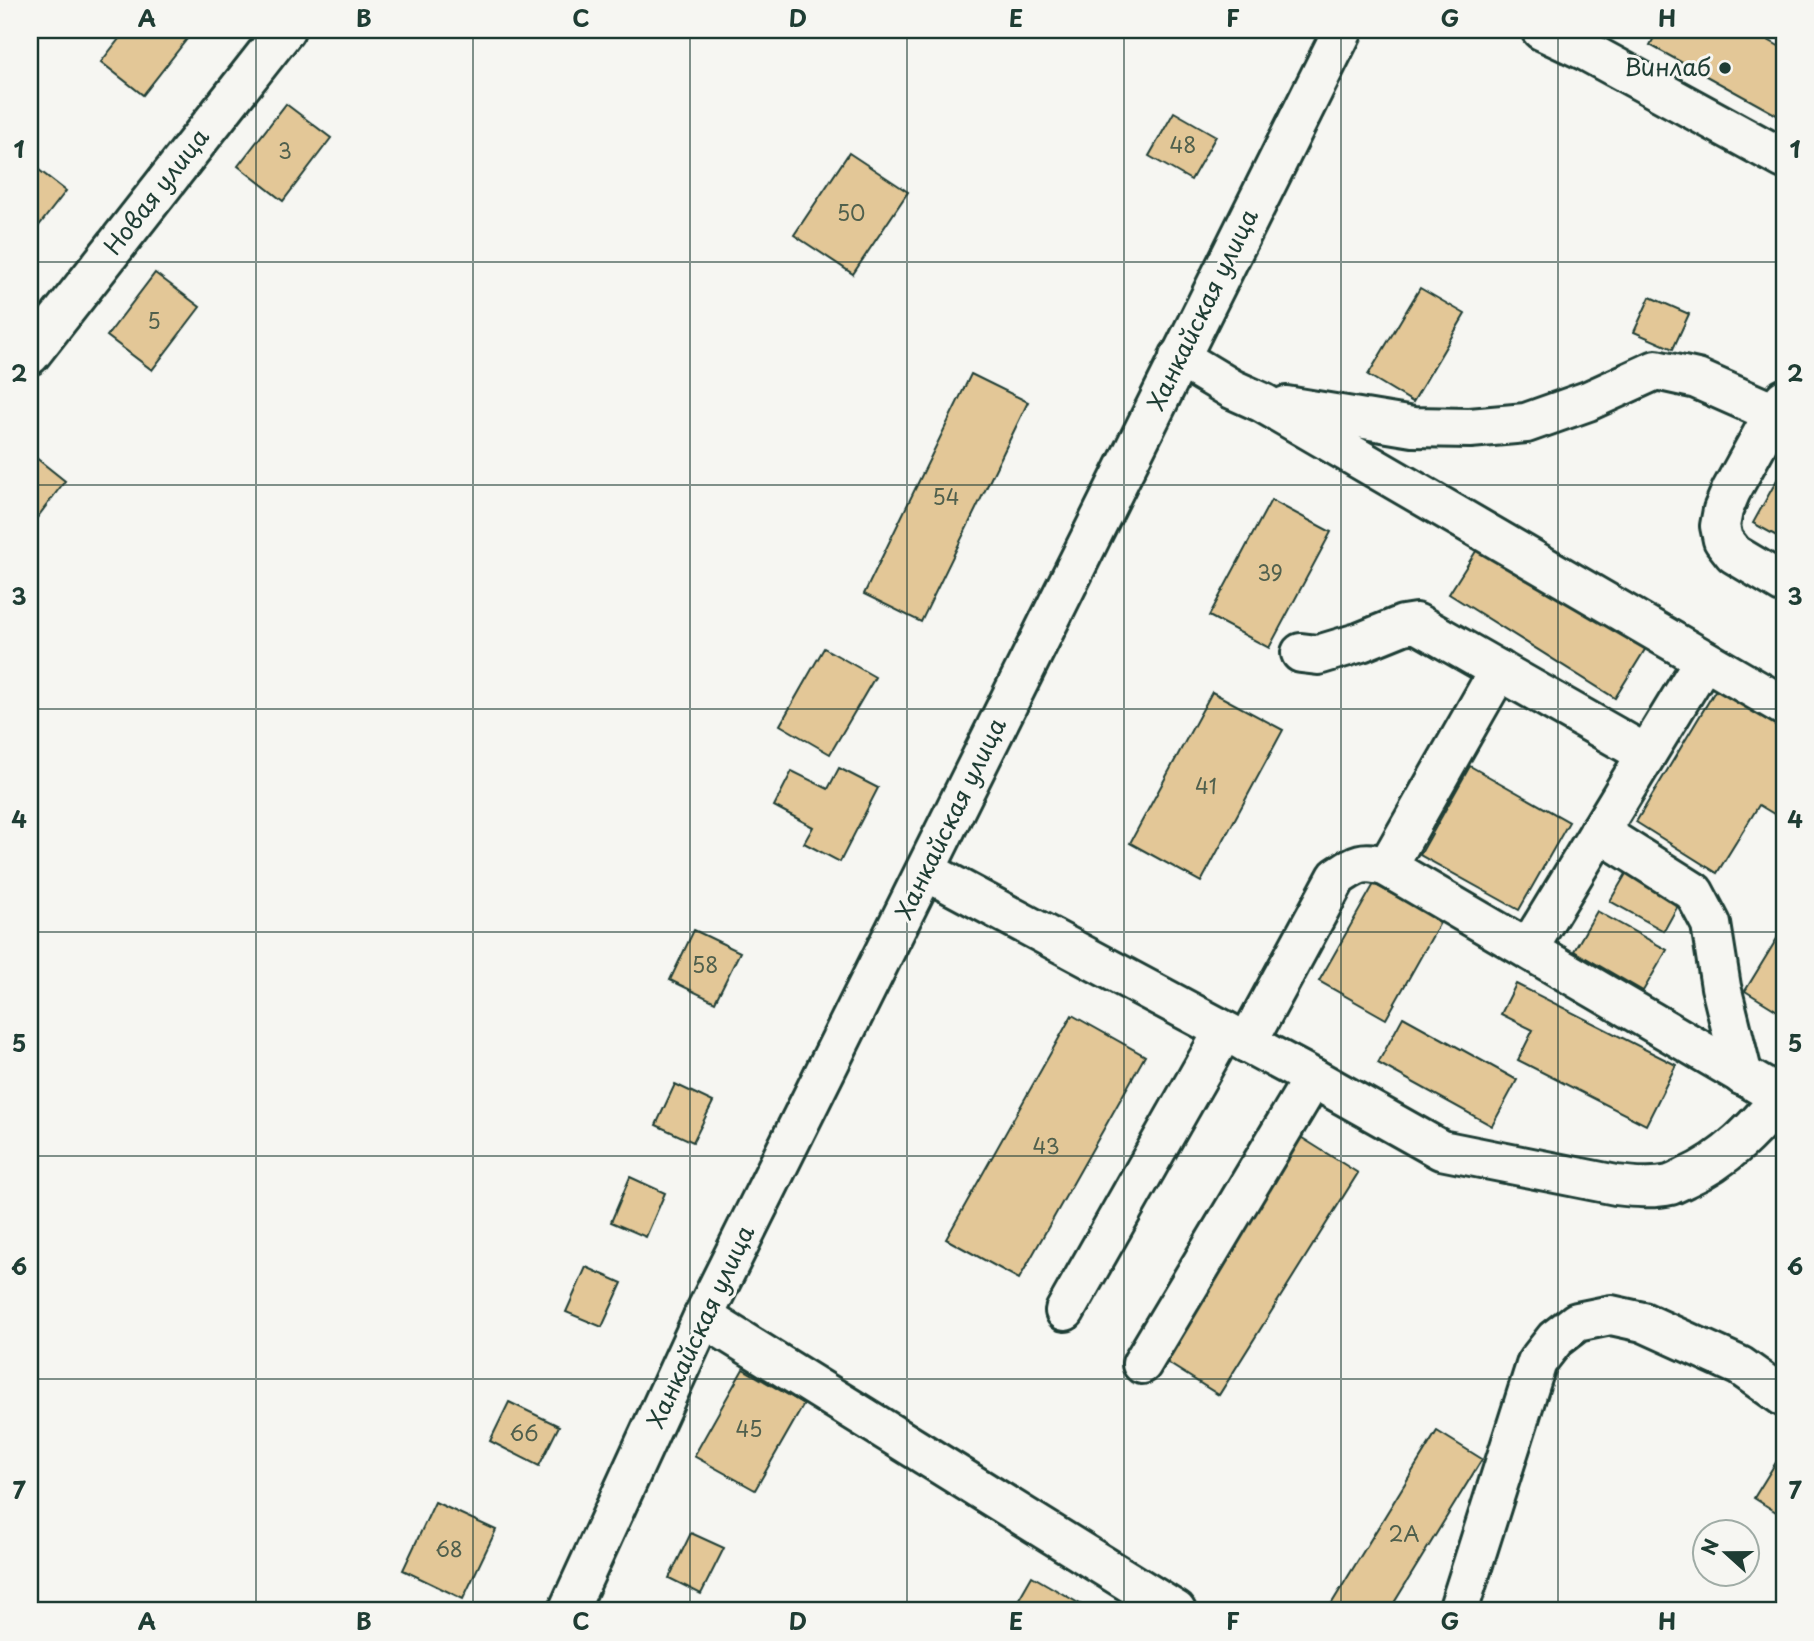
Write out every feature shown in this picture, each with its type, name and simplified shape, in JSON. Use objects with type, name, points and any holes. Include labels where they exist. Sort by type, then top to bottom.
[{"type":"street","name":"Новая улица","points":[[30,355],[285,30]]},
{"type":"street","name":"Ханкайская улица","points":[[568,1611],[703,1317],[1343,30]]},
{"type":"street","points":[[1541,30],[1586,51],[1784,159]]},
{"type":"street","points":[[1179,357],[1232,389],[1263,403],[1784,706]]},
{"type":"street","points":[[1263,403],[1413,427],[1470,428],[1526,424],[1588,401],[1657,370],[1697,379],[1779,406],[1731,491],[1720,526],[1723,540],[1734,554],[1784,583]]},
{"type":"street","points":[[1301,653],[1318,655],[1362,642],[1403,625],[1416,623],[1646,754]]},
{"type":"street","points":[[1528,949],[1704,660]]},
{"type":"street","points":[[1387,867],[1499,670]]},
{"type":"street","points":[[1599,832],[1694,892],[1710,924],[1721,987],[1743,1076]]},
{"type":"street","points":[[926,870],[1235,1037],[1313,1078],[1441,1150],[1616,1185],[1671,1185],[1720,1159],[1753,1130],[1783,1097],[1387,867],[1376,863],[1357,864],[1337,877],[1235,1037],[1065,1311]]},
{"type":"street","points":[[1142,1364],[1313,1078]]},
{"type":"street","points":[[1458,1611],[1537,1362],[1555,1339],[1577,1322],[1611,1315],[1643,1322],[1740,1366],[1784,1396]]},
{"type":"street","points":[[703,1317],[1176,1611]]},
{"type":"building","points":[[126,30],[194,30],[143,95],[101,62]]},
{"type":"building","points":[[1658,30],[1750,30],[1784,49],[1784,119],[1650,45]]},
{"type":"building","points":[[286,104],[331,138],[283,201],[238,166]]},
{"type":"building","points":[[1174,112],[1216,136],[1191,180],[1149,156]]},
{"type":"building","points":[[849,153],[908,192],[853,274],[794,235]]},
{"type":"building","points":[[30,163],[66,191],[30,237]]},
{"type":"building","points":[[155,273],[200,307],[152,370],[107,336]]},
{"type":"building","points":[[1420,288],[1465,314],[1413,402],[1368,375]]},
{"type":"building","points":[[1650,297],[1689,314],[1673,349],[1634,332]]},
{"type":"building","points":[[971,374],[1028,402],[921,622],[864,594]]},
{"type":"building","points":[[30,453],[65,481],[30,527]]},
{"type":"building","points":[[1784,467],[1784,540],[1753,523]]},
{"type":"building","points":[[1271,500],[1331,532],[1269,648],[1209,616]]},
{"type":"building","points":[[1483,540],[1649,643],[1615,698],[1449,594]]},
{"type":"building","points":[[824,648],[875,677],[830,754],[780,725]]},
{"type":"building","points":[[1721,681],[1784,720],[1784,820],[1759,805],[1717,873],[1636,822]]},
{"type":"building","points":[[1212,692],[1283,730],[1201,882],[1130,843]]},
{"type":"building","points":[[1470,766],[1569,822],[1519,910],[1420,855]]},
{"type":"building","points":[[839,768],[878,788],[840,862],[804,843],[813,827],[774,806],[792,771],[828,789]]},
{"type":"building","points":[[1627,872],[1680,902],[1664,931],[1610,901]]},
{"type":"building","points":[[1374,884],[1441,921],[1386,1019],[1319,981]]},
{"type":"building","points":[[1597,911],[1667,950],[1643,991],[1574,951]]},
{"type":"building","points":[[1784,927],[1784,1015],[1745,991]]},
{"type":"building","points":[[694,930],[740,952],[715,1002],[670,980]]},
{"type":"building","points":[[1516,984],[1676,1065],[1646,1125],[1518,1060],[1533,1030],[1501,1014]]},
{"type":"building","points":[[1072,1015],[1145,1056],[1019,1279],[946,1239]]},
{"type":"building","points":[[1403,1017],[1517,1080],[1492,1126],[1378,1063]]},
{"type":"building","points":[[675,1084],[713,1102],[693,1142],[656,1125]]},
{"type":"building","points":[[1299,1136],[1358,1173],[1219,1395],[1160,1358]]},
{"type":"building","points":[[630,1177],[665,1193],[646,1237],[611,1222]]},
{"type":"building","points":[[586,1267],[622,1283],[602,1327],[566,1312]]},
{"type":"building","points":[[743,1369],[804,1404],[755,1490],[694,1456]]},
{"type":"building","points":[[509,1402],[559,1426],[539,1466],[490,1441]]},
{"type":"building","points":[[1437,1431],[1482,1459],[1389,1611],[1327,1611]]},
{"type":"building","points":[[1784,1451],[1784,1517],[1754,1498]]},
{"type":"building","points":[[435,1502],[496,1530],[463,1599],[403,1570]]},
{"type":"building","points":[[691,1533],[724,1548],[701,1594],[669,1578]]},
{"type":"building","points":[[1032,1576],[1092,1611],[1012,1611]]},
{"type":"place","name":"Винлаб","points":[[1725,68]]}]
